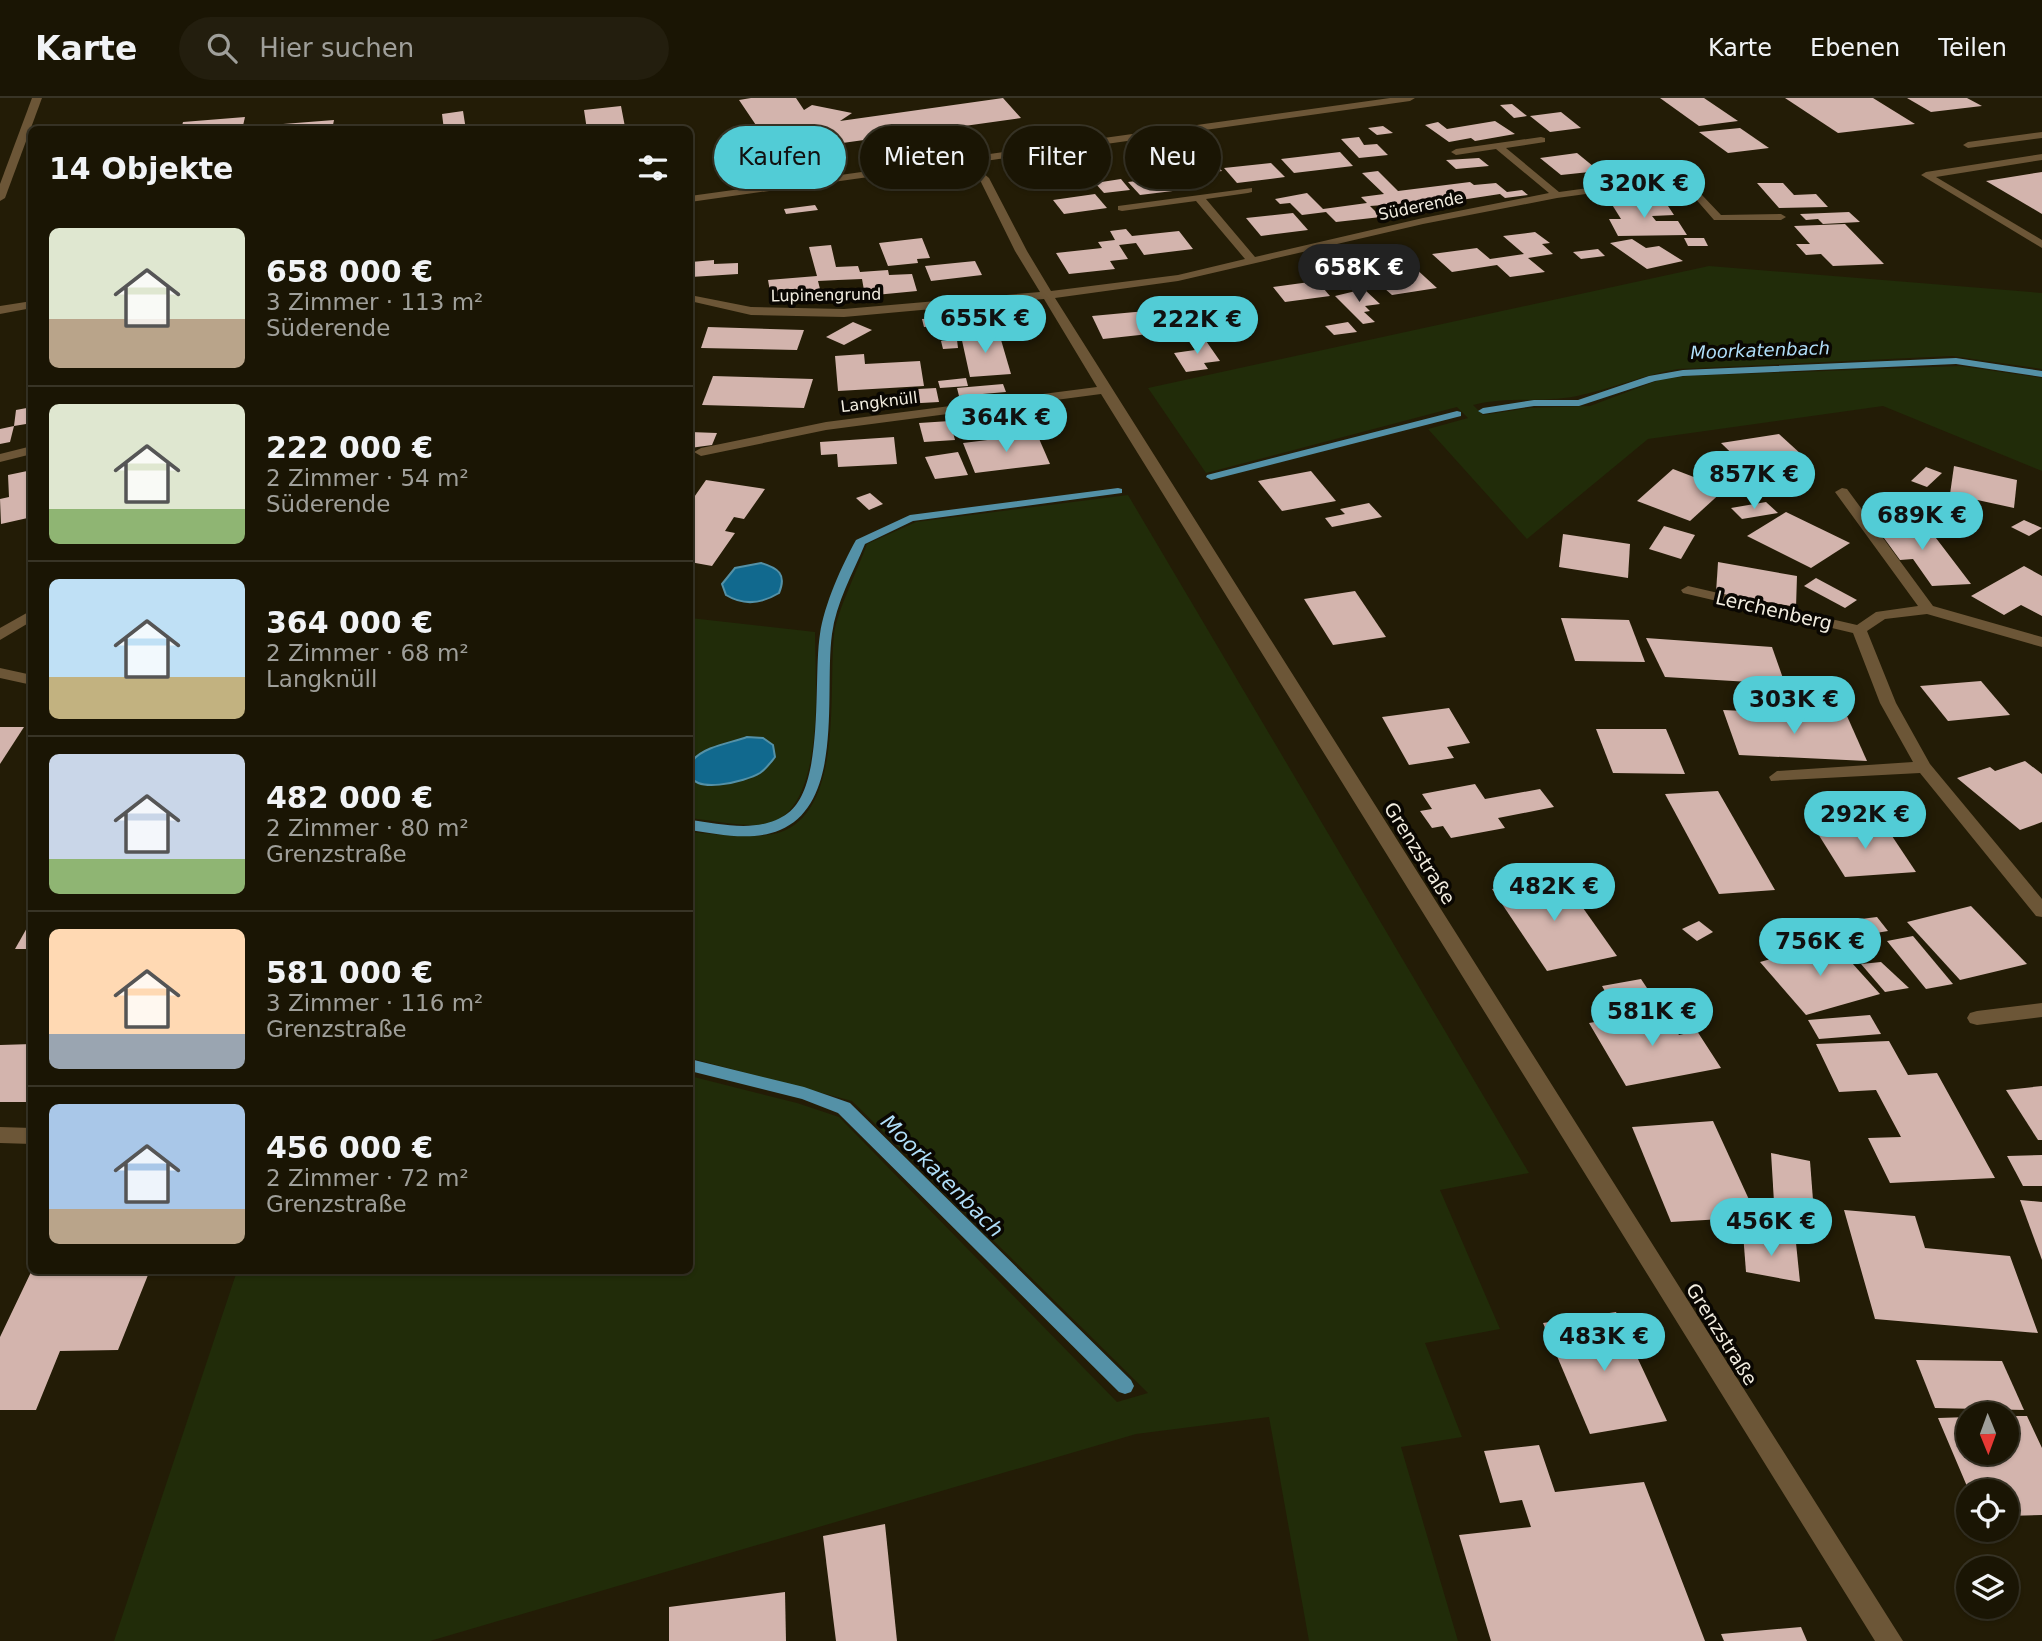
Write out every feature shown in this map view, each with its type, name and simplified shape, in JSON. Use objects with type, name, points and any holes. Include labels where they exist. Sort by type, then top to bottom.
[{"type":"street","points":[[0,198],[37,98]]},
{"type":"street","points":[[989,156],[1410,98]]},
{"type":"street","points":[[1968,145],[2042,135]]},
{"type":"street","points":[[1456,152],[1541,140]]},
{"type":"street","points":[[1499,147],[1557,195]]},
{"type":"street","points":[[2042,158],[1926,175],[2042,244]]},
{"type":"street","points":[[693,199],[860,175]]},
{"type":"street","name":"Süderende","points":[[1048,295],[1178,278],[1423,221],[1557,195],[1683,178],[1718,218],[1781,217]]},
{"type":"street","name":"Grenzstraße","points":[[989,188],[1021,251],[1105,390],[1890,1641]]},
{"type":"street","points":[[1122,208],[1248,190]]},
{"type":"street","points":[[1199,198],[1252,260]]},
{"type":"street","name":"Lupinengrund","points":[[693,299],[751,312],[844,313],[1048,295]]},
{"type":"street","points":[[0,310],[28,304]]},
{"type":"street","name":"Langknüll","points":[[701,452],[826,426],[1105,390]]},
{"type":"street","points":[[0,458],[28,451]]},
{"type":"street","points":[[1842,492],[1928,609]]},
{"type":"street","name":"Lerchenberg","points":[[1688,590],[1860,631]]},
{"type":"street","name":"Lerchenberg","points":[[1860,631],[1881,615],[1928,609],[2042,642]]},
{"type":"street","points":[[0,635],[28,617]]},
{"type":"street","name":"Lerchenberg","points":[[1860,631],[1888,703],[1924,767],[2042,911]]},
{"type":"street","points":[[0,673],[28,679]]},
{"type":"street","points":[[1777,777],[1924,767]]},
{"type":"street","points":[[1978,1018],[2042,1010]]},
{"type":"street","points":[[0,1135],[28,1136]]},
{"type":"green space","points":[[1709,266],[2042,293],[2042,369],[1952,356],[1678,369],[1577,396],[1473,405],[1483,415],[1530,408],[1590,406],[1659,380],[1687,376],[1960,366],[2042,378],[2042,471],[1883,406],[1648,439],[1527,539],[1428,429],[1468,418],[1457,407],[1206,473],[1148,388]]},
{"type":"green space","points":[[1128,495],[1529,1173],[1440,1190],[1500,1329],[1425,1343],[1462,1437],[1401,1447],[1458,1641],[1309,1641],[1269,1417],[1136,1434],[430,1641],[114,1641],[236,1274],[693,1274],[693,1077],[797,1103],[839,1117],[1117,1402],[1148,1393],[852,1101],[693,1059],[693,832],[749,836],[772,834],[781,832],[801,819],[815,799],[824,774],[829,745],[834,635],[843,603],[867,544],[916,522]]},
{"type":"green space","points":[[693,618],[815,632],[814,736],[810,764],[802,789],[791,809],[774,822],[757,825],[693,818],[693,781],[747,737],[694,759]]},
{"type":"water","points":[[761,563],[772,567],[781,576],[779,593],[766,600],[752,602],[739,601],[726,595],[722,584],[735,568]]},
{"type":"water","points":[[747,737],[763,738],[773,745],[775,757],[762,771],[743,780],[719,785],[698,783],[693,779],[693,760],[711,748]]},
{"type":"building","points":[[796,98],[804,110],[812,105],[852,113],[840,121],[1003,98],[1021,118],[964,126],[860,126],[860,141],[846,142],[846,126],[757,126],[739,100]]},
{"type":"building","points":[[1660,98],[1704,98],[1738,121],[1699,126]]},
{"type":"building","points":[[1785,98],[1873,98],[1915,124],[1838,133]]},
{"type":"building","points":[[1907,98],[1967,98],[1982,106],[1931,112]]},
{"type":"building","points":[[1512,104],[1527,116],[1514,118],[1500,105]]},
{"type":"building","points":[[621,106],[625,126],[586,126],[584,110]]},
{"type":"building","points":[[463,111],[465,126],[444,126],[442,114]]},
{"type":"building","points":[[1561,112],[1581,128],[1550,132],[1530,116]]},
{"type":"building","points":[[245,117],[243,126],[182,126],[183,122]]},
{"type":"building","points":[[334,120],[333,126],[283,124]]},
{"type":"building","points":[[1495,121],[1515,134],[1475,141],[1471,138],[1449,142],[1425,125],[1438,122],[1447,129]]},
{"type":"building","points":[[1383,126],[1393,133],[1377,135],[1368,128]]},
{"type":"building","points":[[1740,128],[1769,148],[1728,153],[1699,132]]},
{"type":"building","points":[[1359,137],[1364,145],[1377,144],[1388,155],[1359,158],[1341,139]]},
{"type":"building","points":[[1340,152],[1353,166],[1294,173],[1281,159]]},
{"type":"building","points":[[1577,153],[1599,171],[1561,175],[1540,158]]},
{"type":"building","points":[[1479,158],[1489,166],[1456,169],[1446,160]]},
{"type":"building","points":[[1271,163],[1285,177],[1237,183],[1224,168]]},
{"type":"building","points":[[1378,171],[1398,191],[1470,182],[1474,185],[1496,183],[1507,192],[1522,190],[1528,195],[1505,198],[1500,194],[1415,207],[1411,203],[1370,206],[1381,217],[1336,222],[1326,212],[1302,215],[1290,203],[1280,204],[1275,199],[1307,193],[1323,209],[1367,203],[1361,197],[1384,194],[1362,173]]},
{"type":"building","points":[[2042,172],[2042,214],[1986,181]]},
{"type":"building","points":[[1121,179],[1125,189],[1130,190],[1104,193],[1100,189],[1111,189],[1111,181]]},
{"type":"building","points":[[1757,183],[1783,183],[1794,195],[1816,194],[1828,207],[1779,208]]},
{"type":"building","points":[[1134,189],[1181,190],[1140,195]]},
{"type":"building","points":[[1095,194],[1107,208],[1064,214],[1053,200]]},
{"type":"building","points":[[1611,203],[1666,203],[1674,215],[1652,216],[1656,221],[1678,221],[1687,235],[1618,236],[1609,219],[1621,219]]},
{"type":"building","points":[[815,205],[818,210],[786,214],[784,209]]},
{"type":"building","points":[[1849,212],[1860,222],[1823,224],[1818,219],[1806,220],[1800,214]]},
{"type":"building","points":[[1293,213],[1308,230],[1261,236],[1246,218]]},
{"type":"building","points":[[1845,224],[1884,264],[1833,266],[1821,254],[1806,255],[1796,244],[1810,244],[1794,226]]},
{"type":"building","points":[[1126,229],[1132,236],[1179,231],[1193,249],[1144,255],[1136,243],[1119,245],[1128,259],[1110,261],[1115,269],[1069,274],[1056,253],[1102,248],[1098,242],[1115,240],[1110,231]]},
{"type":"building","points":[[1535,232],[1550,243],[1542,244],[1553,254],[1528,258],[1545,272],[1510,277],[1497,265],[1452,272],[1432,254],[1477,248],[1490,259],[1524,254],[1503,236]]},
{"type":"building","points":[[922,238],[930,258],[917,259],[918,263],[888,266],[879,243]]},
{"type":"building","points":[[1684,238],[1704,238],[1708,246],[1688,246]]},
{"type":"building","points":[[1632,239],[1646,248],[1659,246],[1683,261],[1647,269],[1610,243]]},
{"type":"building","points":[[831,245],[836,267],[858,266],[860,272],[888,270],[889,275],[912,274],[917,291],[865,296],[862,279],[818,281],[821,293],[771,297],[768,280],[817,276],[809,247]]},
{"type":"building","points":[[1598,249],[1605,256],[1581,259],[1573,252]]},
{"type":"building","points":[[714,260],[714,264],[738,263],[738,274],[693,277],[693,262]]},
{"type":"building","points":[[975,261],[982,275],[931,281],[925,266]]},
{"type":"building","points":[[1374,265],[1380,272],[1414,267],[1437,288],[1392,295],[1384,288],[1366,290],[1345,270]]},
{"type":"building","points":[[1317,281],[1330,296],[1285,302],[1273,287]]},
{"type":"building","points":[[1364,289],[1380,304],[1365,306],[1370,311],[1364,312],[1375,322],[1363,324],[1335,296]]},
{"type":"building","points":[[1214,299],[1230,321],[1194,325],[1178,304]]},
{"type":"building","points":[[1146,311],[1158,333],[1103,339],[1092,316]]},
{"type":"building","points":[[971,315],[973,323],[924,327],[922,319]]},
{"type":"building","points":[[853,322],[872,330],[844,345],[826,337]]},
{"type":"building","points":[[1348,322],[1357,332],[1334,335],[1325,326]]},
{"type":"building","points":[[708,327],[804,330],[797,350],[701,348]]},
{"type":"building","points":[[999,333],[1011,374],[970,377],[961,336]]},
{"type":"building","points":[[1204,338],[1220,361],[1204,363],[1208,369],[1186,372],[1174,353],[1195,350],[1188,340]]},
{"type":"building","points":[[957,340],[958,348],[943,349],[941,341]]},
{"type":"building","points":[[864,354],[865,364],[920,361],[924,386],[838,391],[835,356]]},
{"type":"building","points":[[713,376],[813,379],[804,408],[702,405]]},
{"type":"building","points":[[966,378],[968,386],[940,388],[938,381]]},
{"type":"building","points":[[1003,384],[1006,392],[959,396],[957,388]]},
{"type":"building","points":[[936,388],[939,402],[903,404],[901,390]]},
{"type":"building","points":[[28,408],[28,424],[14,426],[16,410]]},
{"type":"building","points":[[950,421],[955,440],[924,442],[919,423]]},
{"type":"building","points":[[14,426],[10,442],[0,444],[0,429]]},
{"type":"building","points":[[693,432],[717,433],[712,445],[693,448]]},
{"type":"building","points":[[1037,434],[1050,464],[975,473],[963,443]]},
{"type":"building","points":[[1779,434],[1813,465],[1753,474],[1721,443]]},
{"type":"building","points":[[894,437],[897,464],[838,467],[837,454],[821,455],[820,442]]},
{"type":"building","points":[[958,452],[968,475],[935,479],[925,457]]},
{"type":"building","points":[[1954,466],[2017,480],[2014,508],[1950,494]]},
{"type":"building","points":[[1926,467],[1942,473],[1927,487],[1911,481]]},
{"type":"building","points":[[1673,469],[1725,489],[1690,521],[1637,501]]},
{"type":"building","points":[[28,471],[28,518],[1,524],[0,499],[9,497],[8,475]]},
{"type":"building","points":[[1311,471],[1336,501],[1282,511],[1258,481]]},
{"type":"building","points":[[706,480],[765,489],[744,519],[734,517],[725,531],[735,533],[712,566],[693,563],[693,499]]},
{"type":"building","points":[[870,493],[883,504],[869,510],[856,498]]},
{"type":"building","points":[[1766,502],[1778,513],[1742,519],[1731,508]]},
{"type":"building","points":[[1369,503],[1382,517],[1332,527],[1325,518],[1345,514],[1340,509]]},
{"type":"building","points":[[1786,512],[1850,543],[1811,568],[1747,536]]},
{"type":"building","points":[[2024,520],[2042,528],[2029,536],[2011,527]]},
{"type":"building","points":[[1923,521],[1971,584],[1932,586],[1913,559],[1900,560],[1873,523]]},
{"type":"building","points":[[1664,526],[1695,535],[1681,559],[1649,549]]},
{"type":"building","points":[[1563,534],[1630,544],[1628,578],[1559,567]]},
{"type":"building","points":[[1718,562],[1797,576],[1796,607],[1716,593]]},
{"type":"building","points":[[2024,566],[2042,576],[2042,616],[2021,605],[2004,615],[1971,596]]},
{"type":"building","points":[[1816,578],[1857,600],[1845,608],[1804,586]]},
{"type":"building","points":[[1355,591],[1386,637],[1333,645],[1304,599]]},
{"type":"building","points":[[1561,618],[1629,620],[1645,662],[1575,661]]},
{"type":"building","points":[[1646,638],[1772,647],[1785,684],[1665,677]]},
{"type":"building","points":[[1981,681],[2010,715],[1948,721],[1920,686]]},
{"type":"building","points":[[1449,708],[1470,743],[1447,747],[1454,758],[1409,765],[1382,717]]},
{"type":"building","points":[[1723,710],[1847,716],[1867,761],[1739,755]]},
{"type":"building","points":[[0,727],[24,727],[0,764]]},
{"type":"building","points":[[1596,729],[1666,729],[1685,774],[1613,773]]},
{"type":"building","points":[[2025,761],[2042,774],[2042,822],[2020,830],[1957,778],[1990,767],[1995,771]]},
{"type":"building","points":[[1475,784],[1485,799],[1540,789],[1554,807],[1498,818],[1505,828],[1451,838],[1443,826],[1432,828],[1420,811],[1432,809],[1422,794]]},
{"type":"building","points":[[1718,791],[1775,890],[1719,894],[1665,794]]},
{"type":"building","points":[[1884,824],[1916,872],[1845,877],[1815,829]]},
{"type":"building","points":[[1559,874],[1617,956],[1547,971],[1492,889]]},
{"type":"building","points":[[1971,906],[2027,964],[1960,980],[1907,922]]},
{"type":"building","points":[[1877,917],[1888,931],[1864,935],[1853,920]]},
{"type":"building","points":[[1699,921],[1713,932],[1697,941],[1682,929]]},
{"type":"building","points":[[28,926],[28,949],[15,949]]},
{"type":"building","points":[[1913,936],[1953,984],[1926,989],[1887,941]]},
{"type":"building","points":[[1833,942],[1880,994],[1806,1015],[1760,962]]},
{"type":"building","points":[[1881,962],[1909,988],[1885,992],[1861,964]]},
{"type":"building","points":[[1641,979],[1657,1003],[1636,1007],[1630,996],[1610,1000],[1602,986]]},
{"type":"building","points":[[1663,1010],[1679,1035],[1697,1031],[1721,1068],[1626,1086],[1589,1023]]},
{"type":"building","points":[[1870,1015],[1881,1034],[1819,1039],[1808,1020]]},
{"type":"building","points":[[1889,1041],[1908,1075],[1937,1073],[1995,1178],[1890,1183],[1868,1138],[1901,1137],[1876,1090],[1839,1092],[1816,1044]]},
{"type":"building","points":[[28,1044],[28,1102],[0,1102],[0,1045]]},
{"type":"building","points":[[2042,1086],[2042,1140],[2038,1140],[2006,1090]]},
{"type":"building","points":[[1713,1121],[1757,1217],[1671,1222],[1632,1127]]},
{"type":"building","points":[[1771,1153],[1810,1161],[1815,1226],[1775,1218]]},
{"type":"building","points":[[2042,1155],[2042,1186],[2023,1186],[2007,1156]]},
{"type":"building","points":[[2020,1200],[2042,1202],[2042,1260]]},
{"type":"building","points":[[1844,1210],[1915,1216],[1925,1248],[2010,1256],[2038,1333],[1875,1319]]},
{"type":"building","points":[[1743,1233],[1796,1243],[1800,1282],[1746,1272]]},
{"type":"building","points":[[30,1274],[148,1274],[118,1350],[60,1351],[36,1410],[0,1410],[0,1337]]},
{"type":"building","points":[[1616,1312],[1667,1421],[1590,1434],[1543,1323]]},
{"type":"building","points":[[1916,1360],[2002,1361],[2024,1410],[2020,1410],[2020,1402],[1956,1402],[1956,1408],[1935,1408]]},
{"type":"building","points":[[2020,1416],[2027,1416],[2042,1448],[2042,1515],[2019,1516],[2019,1479],[1964,1479],[1958,1465],[2020,1465]]},
{"type":"building","points":[[1956,1417],[1956,1460],[1938,1418]]},
{"type":"building","points":[[1539,1445],[1555,1492],[1644,1482],[1705,1641],[1491,1641],[1459,1535],[1531,1527],[1522,1500],[1500,1503],[1484,1451]]},
{"type":"building","points":[[885,1524],[897,1641],[836,1641],[823,1536]]},
{"type":"building","points":[[785,1592],[786,1641],[669,1641],[669,1607]]},
{"type":"building","points":[[1801,1627],[1807,1641],[1724,1641],[1721,1634]]},
{"type":"waterway","name":"Moorkatenbach","points":[[1483,411],[1534,403],[1579,403],[1653,378],[1683,373],[1956,361],[2042,374]]},
{"type":"waterway","name":"Moorkatenbach","points":[[1211,477],[1457,414]]},
{"type":"waterway","name":"Moorkatenbach","points":[[693,825],[743,831],[775,827],[795,816],[808,796],[821,742],[824,654],[828,622],[860,542],[910,518],[1118,491]]},
{"type":"waterway","name":"Moorkatenbach","points":[[693,1066],[804,1093],[844,1108],[1125,1386]]}]
